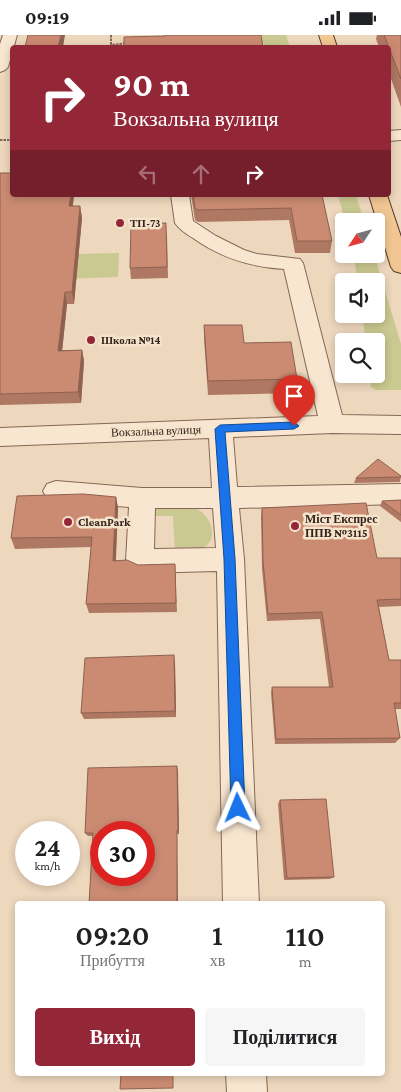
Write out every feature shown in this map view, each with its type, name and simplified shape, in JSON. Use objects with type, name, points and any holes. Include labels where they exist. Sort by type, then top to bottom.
[{"type":"main road","points":[[379,197],[401,267]]},
{"type":"street","points":[[0,67],[10,35]]},
{"type":"street","points":[[180,197],[184,223],[203,237],[228,251],[257,260],[292,263],[332,424]]},
{"type":"street","name":"Вокзальна вулиця","points":[[0,437],[332,424],[401,425]]},
{"type":"street","points":[[220,429],[230,559],[241,901]]},
{"type":"street","points":[[56,491],[142,498],[401,494]]},
{"type":"street","points":[[142,498],[140,561],[230,559]]},
{"type":"street","points":[[246,1076],[247,1092]]},
{"type":"path","points":[[118,45],[131,43]]},
{"type":"shaded area","points":[[212,35],[286,35],[289,45],[264,45],[264,43]]},
{"type":"shaded area","points":[[339,197],[357,197],[362,213],[343,213]]},
{"type":"shaded area","points":[[119,253],[118,277],[33,280],[36,255]]},
{"type":"shaded area","points":[[355,263],[377,263],[380,273],[357,273]]},
{"type":"shaded area","points":[[385,291],[401,344],[401,390],[376,390],[371,387],[371,383],[385,383],[385,333],[365,333],[363,323],[385,323]]},
{"type":"shaded area","points":[[153,507],[195,508],[201,511],[210,522],[212,529],[212,535],[207,546],[194,550],[175,551],[173,516],[153,516]]},
{"type":"building","points":[[28,35],[61,35],[58,45],[26,45]]},
{"type":"building","points":[[261,35],[263,45],[124,45],[124,37]]},
{"type":"building","points":[[384,35],[401,35],[401,79],[391,53],[391,45],[388,45]]},
{"type":"building","points":[[0,173],[10,173],[10,197],[71,197],[69,206],[80,206],[72,292],[65,292],[58,351],[82,350],[78,392],[0,394]]},
{"type":"building","points":[[193,197],[322,197],[332,241],[297,241],[291,208],[198,210],[195,208]]},
{"type":"building","points":[[166,223],[167,267],[130,268],[131,224]]},
{"type":"building","points":[[204,325],[242,325],[244,343],[291,342],[297,379],[208,381]]},
{"type":"building","points":[[378,459],[401,476],[401,477],[356,478]]},
{"type":"building","points":[[83,494],[116,497],[113,561],[127,560],[138,565],[175,564],[176,603],[86,604],[92,537],[11,538],[17,496]]},
{"type":"building","points":[[401,500],[401,515],[382,501]]},
{"type":"building","points":[[366,503],[377,558],[401,558],[401,599],[377,600],[389,660],[401,660],[401,703],[394,703],[400,738],[276,739],[272,687],[333,687],[322,612],[268,614],[263,561],[262,508]]},
{"type":"building","points":[[174,655],[175,711],[81,713],[85,658]]},
{"type":"building","points":[[177,766],[177,901],[89,901],[90,886],[155,886],[155,821],[90,821],[90,833],[85,833],[88,768]]},
{"type":"building","points":[[326,799],[334,877],[287,878],[280,800]]},
{"type":"building","points":[[121,1076],[173,1076],[173,1088],[120,1089]]},
{"type":"place","name":"ТП-73","points":[[120,223]]},
{"type":"place","name":"Школа №14","points":[[91,340]]},
{"type":"place","name":"CleanPark","points":[[68,522]]},
{"type":"place","name":"Міст Експрес ППВ №3115","points":[[295,526]]},
{"type":"route","points":[[238,808],[230,559],[220,429],[294,426]]}]
